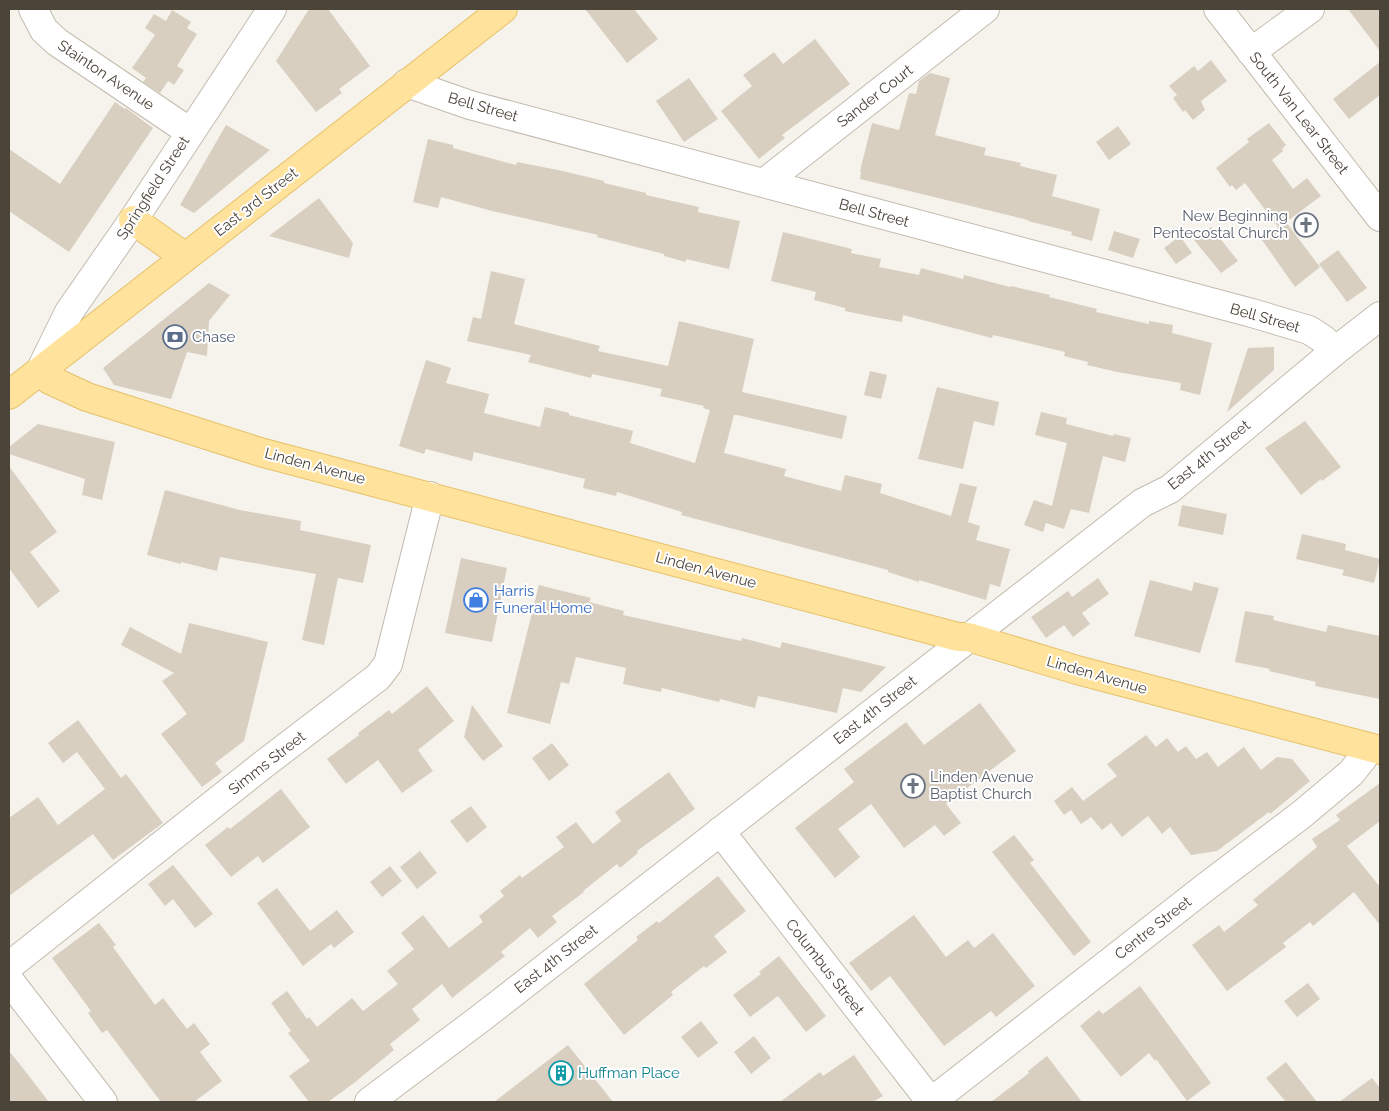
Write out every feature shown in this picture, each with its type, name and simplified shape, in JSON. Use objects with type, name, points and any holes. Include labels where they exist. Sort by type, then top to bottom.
[{"type":"main road","name":"East 3rd Street","points":[[9,395],[503,9]]},
{"type":"main road","points":[[133,220],[185,257]]},
{"type":"main road","name":"Linden Avenue","points":[[40,370],[50,380],[96,400],[260,452],[958,637],[968,637],[1077,670],[1374,749]]},
{"type":"street","name":"Stainton Avenue","points":[[33,9],[44,30],[57,42],[190,132]]},
{"type":"street","name":"Springfield Street","points":[[40,370],[69,312],[133,220],[272,9]]},
{"type":"street","name":"Sander Court","points":[[764,184],[985,9]]},
{"type":"street","name":"South Van Lear Street","points":[[1218,9],[1380,218]]},
{"type":"street","points":[[1251,52],[1310,9]]},
{"type":"street","name":"Bell Street","points":[[407,83],[470,105],[1252,313],[1309,330],[1323,339],[1335,351]]},
{"type":"street","name":"East 4th Street","points":[[369,1102],[481,1018],[1142,503],[1170,489],[1335,351],[1380,316]]},
{"type":"street","name":"Simms Street","points":[[9,966],[272,758],[378,677],[388,664],[430,496]]},
{"type":"street","name":"Centre Street","points":[[931,1102],[1206,886],[1301,815],[1351,774],[1363,758],[1374,749]]},
{"type":"street","name":"Columbus Street","points":[[720,831],[931,1102]]},
{"type":"street","points":[[9,980],[103,1102]]},
{"type":"building","points":[[309,9],[328,9],[370,66],[339,89],[342,93],[316,112],[276,61]]},
{"type":"building","points":[[585,9],[634,9],[658,39],[627,63]]},
{"type":"building","points":[[1348,9],[1380,9],[1380,51]]},
{"type":"building","points":[[172,10],[191,22],[187,28],[197,34],[177,66],[184,70],[174,85],[168,81],[160,93],[143,82],[146,78],[132,68],[155,35],[145,28],[154,14],[166,21]]},
{"type":"building","points":[[815,39],[850,84],[782,135],[785,138],[759,159],[721,111],[752,86],[743,75],[774,52],[783,64]]},
{"type":"building","points":[[1211,60],[1227,81],[1201,101],[1205,110],[1193,120],[1185,110],[1183,112],[1173,98],[1177,95],[1169,86],[1194,66],[1198,71]]},
{"type":"building","points":[[1380,62],[1380,95],[1349,119],[1333,99]]},
{"type":"building","points":[[930,73],[950,78],[935,135],[986,148],[984,155],[1021,163],[1020,166],[1057,175],[1052,196],[1100,209],[1092,241],[1071,235],[1072,232],[1028,220],[860,179],[860,171],[872,123],[899,130],[909,93],[916,94],[919,81]]},
{"type":"building","points":[[689,78],[718,119],[684,142],[656,101]]},
{"type":"building","points":[[115,102],[153,128],[69,252],[9,211],[9,149],[60,184]]},
{"type":"building","points":[[1269,123],[1286,145],[1282,149],[1283,151],[1272,160],[1293,189],[1307,178],[1321,196],[1286,222],[1320,267],[1295,287],[1262,240],[1278,227],[1245,183],[1236,190],[1232,185],[1230,187],[1216,168],[1249,142],[1247,139]]},
{"type":"building","points":[[226,125],[270,150],[194,213],[180,205]]},
{"type":"building","points":[[1118,126],[1131,144],[1109,160],[1096,142]]},
{"type":"building","points":[[428,139],[453,145],[453,148],[516,165],[517,162],[604,181],[604,183],[646,193],[646,195],[699,207],[698,212],[740,221],[729,269],[686,259],[686,262],[664,256],[664,254],[597,237],[598,235],[492,211],[441,197],[438,208],[413,202]]},
{"type":"building","points":[[319,198],[353,243],[349,258],[269,236]]},
{"type":"building","points":[[1211,227],[1238,261],[1221,273],[1194,240]]},
{"type":"building","points":[[1114,231],[1140,239],[1133,258],[1108,250]]},
{"type":"building","points":[[783,232],[852,249],[851,253],[881,259],[879,267],[919,275],[921,268],[963,279],[964,275],[1050,295],[1049,297],[1097,309],[1096,312],[1149,324],[1149,321],[1173,325],[1172,333],[1212,343],[1200,395],[1180,390],[1181,383],[1087,365],[1088,362],[1064,356],[1065,352],[993,335],[992,338],[903,315],[902,322],[869,316],[845,311],[845,308],[814,300],[816,292],[771,281]]},
{"type":"building","points":[[1180,236],[1192,253],[1176,264],[1164,248]]},
{"type":"building","points":[[1338,250],[1367,288],[1347,302],[1319,264]]},
{"type":"building","points":[[491,271],[525,279],[514,324],[600,346],[598,351],[668,366],[679,321],[754,339],[742,392],[847,416],[842,439],[734,415],[724,453],[786,469],[784,476],[841,491],[845,475],[882,484],[880,493],[951,516],[960,483],[977,487],[968,522],[980,526],[976,540],[1010,549],[1000,587],[990,584],[986,600],[919,580],[919,582],[888,572],[888,570],[681,515],[682,512],[617,492],[616,496],[583,488],[585,479],[474,452],[472,461],[426,449],[424,454],[399,446],[426,360],[451,368],[446,383],[489,394],[484,413],[540,427],[545,407],[633,431],[630,443],[695,463],[710,410],[703,408],[704,406],[660,396],[662,389],[592,374],[591,378],[528,362],[531,355],[467,341],[473,317],[481,319]]},
{"type":"building","name":"Chase","points":[[209,283],[230,295],[209,321],[207,356],[187,352],[171,399],[114,385],[103,368]]},
{"type":"building","points":[[1274,347],[1274,370],[1227,412],[1248,348]]},
{"type":"building","points":[[870,371],[887,375],[881,399],[864,395]]},
{"type":"building","points":[[937,387],[999,402],[994,426],[974,421],[963,469],[918,459]]},
{"type":"building","points":[[1041,412],[1067,418],[1066,424],[1113,436],[1114,434],[1131,438],[1125,462],[1103,456],[1089,513],[1071,509],[1064,529],[1046,523],[1043,532],[1024,525],[1034,500],[1052,506],[1067,443],[1035,435]]},
{"type":"building","points":[[1305,421],[1341,467],[1322,481],[1321,479],[1301,495],[1265,448]]},
{"type":"building","points":[[38,424],[115,442],[102,500],[82,495],[85,479],[9,454],[9,447]]},
{"type":"building","points":[[9,466],[57,532],[30,552],[60,591],[38,608],[9,568]]},
{"type":"building","points":[[165,490],[240,510],[301,521],[300,530],[371,545],[363,583],[338,578],[324,645],[302,640],[316,574],[220,557],[217,571],[147,555]]},
{"type":"building","points":[[1182,505],[1227,514],[1223,535],[1178,526]]},
{"type":"building","points":[[1302,534],[1346,544],[1345,550],[1380,559],[1374,583],[1342,575],[1344,570],[1296,559]]},
{"type":"building","name":"Harris Funeral Home","points":[[461,558],[507,568],[492,642],[445,633]]},
{"type":"building","points":[[1098,578],[1109,594],[1082,613],[1090,624],[1073,637],[1064,625],[1046,638],[1031,617],[1068,591],[1072,597]]},
{"type":"building","points":[[1150,580],[1192,591],[1194,582],[1219,588],[1200,653],[1134,636]]},
{"type":"building","points":[[539,585],[591,598],[589,602],[624,611],[623,615],[741,641],[742,638],[780,648],[782,642],[886,667],[861,692],[843,688],[837,713],[758,696],[755,708],[720,699],[719,702],[662,688],[661,692],[623,684],[626,668],[576,657],[569,684],[561,682],[550,724],[507,713]]},
{"type":"building","points":[[1245,611],[1274,616],[1273,620],[1326,632],[1328,625],[1380,636],[1380,699],[1315,686],[1316,682],[1269,671],[1270,669],[1235,662]]},
{"type":"building","points":[[189,623],[268,642],[244,741],[215,763],[222,772],[202,787],[161,734],[187,714],[162,681],[174,673],[121,645],[130,627],[181,654]]},
{"type":"building","points":[[427,686],[454,721],[418,750],[433,771],[402,793],[378,760],[346,784],[327,759],[389,710],[392,714]]},
{"type":"building","name":"Linden Avenue Baptist Church","points":[[980,703],[1016,751],[946,804],[961,823],[944,836],[935,825],[904,848],[871,804],[838,829],[860,857],[835,878],[795,828],[854,782],[844,769],[906,722],[924,745]]},
{"type":"building","points":[[472,705],[503,746],[483,761],[464,737]]},
{"type":"building","points":[[78,720],[121,778],[126,774],[163,823],[113,860],[93,834],[9,896],[9,818],[38,797],[58,825],[105,789],[77,752],[63,763],[48,743]]},
{"type":"building","points":[[1146,735],[1156,747],[1167,738],[1178,752],[1186,746],[1196,759],[1207,752],[1218,767],[1244,747],[1261,770],[1277,757],[1292,759],[1310,781],[1270,814],[1269,812],[1217,851],[1191,855],[1170,827],[1162,834],[1148,816],[1122,837],[1111,823],[1102,830],[1091,817],[1081,824],[1071,810],[1064,815],[1054,801],[1072,787],[1083,801],[1117,776],[1107,764]]},
{"type":"building","points":[[552,743],[569,765],[549,781],[532,758]]},
{"type":"building","points":[[669,772],[695,809],[637,851],[638,853],[620,868],[617,864],[552,916],[557,922],[538,938],[530,928],[501,952],[505,956],[452,998],[442,984],[412,1009],[420,1020],[390,1044],[394,1050],[328,1102],[309,1102],[289,1076],[310,1061],[288,1033],[291,1031],[271,1003],[287,991],[307,1019],[309,1017],[317,1027],[352,998],[363,1011],[398,984],[387,971],[414,949],[401,933],[423,915],[449,948],[483,922],[479,916],[504,896],[500,891],[520,875],[522,878],[564,847],[556,837],[576,822],[593,844],[621,821],[615,812]]},
{"type":"building","points":[[1380,783],[1380,821],[1347,846],[1380,887],[1380,925],[1354,892],[1313,926],[1310,922],[1283,943],[1286,947],[1227,991],[1192,945],[1219,925],[1224,932],[1258,905],[1253,900],[1317,847],[1312,839],[1340,820],[1336,815]]},
{"type":"building","points":[[281,789],[310,827],[263,863],[258,856],[231,877],[205,845],[228,827],[230,829]]},
{"type":"building","points":[[471,806],[487,827],[467,843],[450,821]]},
{"type":"building","points":[[1014,835],[1034,860],[1030,863],[1091,942],[1074,956],[992,852]]},
{"type":"building","points":[[420,851],[437,873],[417,889],[400,867]]},
{"type":"building","points":[[173,865],[213,914],[195,928],[173,899],[165,906],[148,884]]},
{"type":"building","points":[[390,866],[402,881],[382,897],[370,882]]},
{"type":"building","points":[[718,876],[746,911],[714,936],[727,952],[706,968],[704,966],[671,992],[673,995],[624,1035],[584,984],[638,940],[636,937],[657,921],[659,923]]},
{"type":"building","points":[[277,888],[310,931],[337,910],[354,932],[334,948],[331,944],[303,966],[257,903]]},
{"type":"building","points":[[914,915],[946,957],[968,940],[974,948],[993,933],[1035,986],[996,1017],[991,1011],[944,1046],[890,976],[871,991],[849,963]]},
{"type":"building","points":[[99,923],[116,945],[113,947],[155,1005],[163,998],[187,1029],[194,1023],[210,1044],[200,1052],[222,1081],[194,1102],[161,1102],[107,1030],[102,1033],[88,1013],[91,1011],[52,958]]},
{"type":"building","points":[[779,956],[826,1016],[806,1032],[778,996],[750,1017],[733,995],[761,974],[759,972]]},
{"type":"building","points":[[1308,983],[1320,999],[1297,1017],[1284,1001]]},
{"type":"building","points":[[1140,986],[1211,1083],[1187,1101],[1156,1059],[1155,1061],[1149,1053],[1121,1077],[1080,1026],[1099,1010],[1103,1014]]},
{"type":"building","points":[[701,1021],[718,1043],[698,1058],[681,1037]]},
{"type":"building","points":[[754,1036],[771,1058],[751,1074],[734,1052]]},
{"type":"building","name":"Huffman Place","points":[[568,1045],[613,1102],[494,1102]]},
{"type":"building","points":[[9,1051],[22,1067],[49,1102],[9,1102]]},
{"type":"building","points":[[854,1055],[883,1096],[873,1102],[780,1102],[820,1072],[823,1076]]},
{"type":"building","points":[[1047,1056],[1082,1102],[991,1102],[1029,1073],[1028,1071]]},
{"type":"building","points":[[1286,1062],[1317,1102],[1286,1102],[1266,1078]]},
{"type":"building","points":[[1372,1078],[1380,1088],[1380,1102],[1339,1102]]},
{"type":"place","name":"New Beginning Pentecostal Church","points":[[1306,225]]},
{"type":"place","name":"Chase","points":[[175,337]]},
{"type":"place","name":"Harris Funeral Home","points":[[476,600]]},
{"type":"place","name":"Linden Avenue Baptist Church","points":[[913,786]]},
{"type":"place","name":"Huffman Place","points":[[561,1073]]}]
